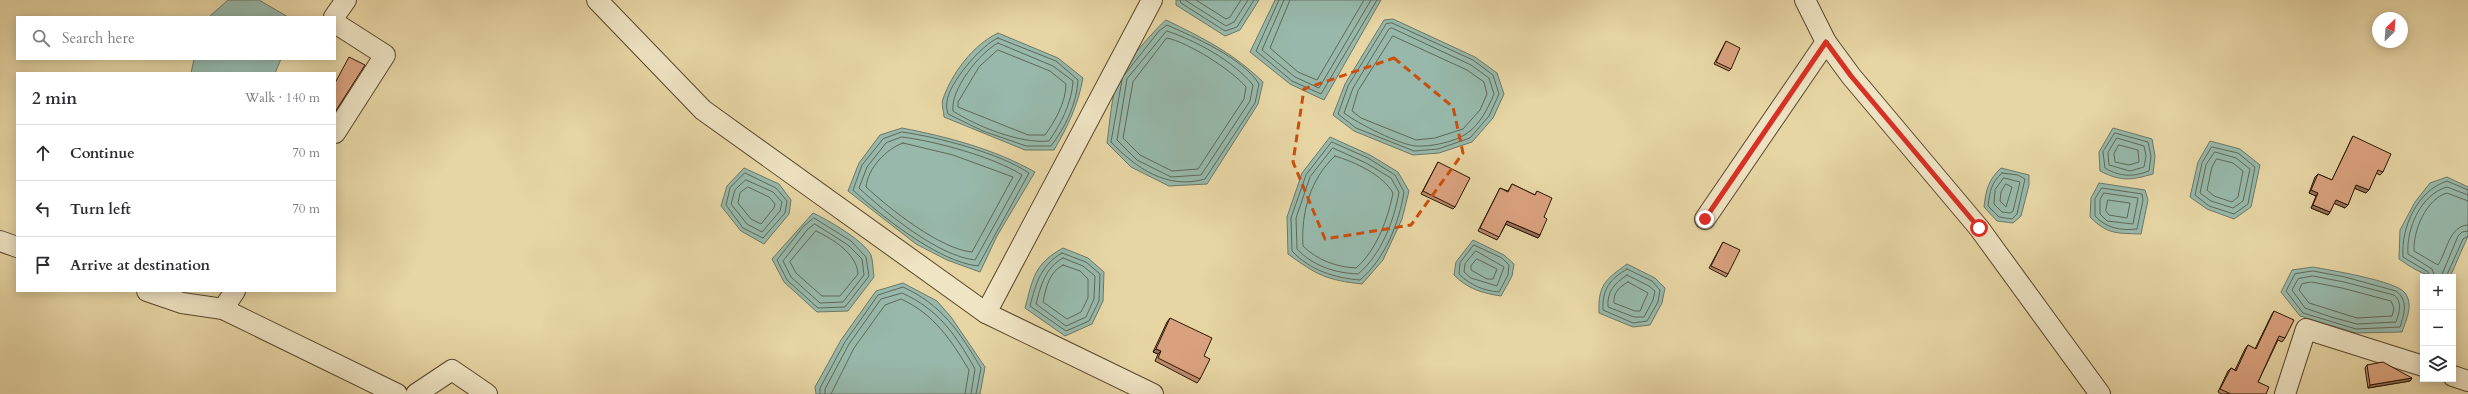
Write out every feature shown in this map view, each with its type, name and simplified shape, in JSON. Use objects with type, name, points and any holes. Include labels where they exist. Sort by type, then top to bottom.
[{"type":"street","points":[[335,16],[346,0]]},
{"type":"street","points":[[597,0],[703,110],[986,313],[1153,394]]},
{"type":"street","points":[[986,313],[1152,0]]},
{"type":"street","points":[[1805,0],[1826,42],[1851,76],[1979,228],[2100,394]]},
{"type":"street","points":[[336,24],[385,55],[336,131]]},
{"type":"street","points":[[1705,219],[1826,42]]},
{"type":"street","points":[[0,241],[16,247]]},
{"type":"street","points":[[150,292],[182,303],[223,309],[397,394]]},
{"type":"street","points":[[223,309],[234,292]]},
{"type":"street","points":[[2284,394],[2306,329],[2420,365]]},
{"type":"street","points":[[416,394],[452,370],[487,394]]},
{"type":"street","points":[[2456,377],[2468,381]]},
{"type":"highlighted area","points":[[1394,58],[1453,107],[1463,153],[1411,225],[1325,239],[1293,162],[1304,89]]},
{"type":"water","points":[[228,0],[259,0],[286,16],[210,16]]},
{"type":"water","points":[[1176,0],[1259,0],[1240,30],[1225,36],[1176,5]]},
{"type":"water","points":[[1275,0],[1381,0],[1324,100],[1290,84],[1250,52]]},
{"type":"water","points":[[1393,19],[1475,57],[1497,73],[1504,94],[1493,118],[1472,142],[1439,153],[1413,155],[1354,131],[1333,115],[1345,84],[1384,20]]},
{"type":"water","points":[[1166,20],[1229,54],[1263,82],[1258,104],[1207,184],[1169,186],[1131,167],[1107,143],[1112,101],[1119,76],[1140,47]]},
{"type":"water","points":[[998,33],[1058,58],[1083,78],[1072,115],[1054,150],[1025,150],[944,117],[942,101],[952,79],[972,52],[989,38]]},
{"type":"water","points":[[194,60],[281,60],[275,72],[191,72]]},
{"type":"water","points":[[902,128],[936,135],[987,150],[1035,172],[997,236],[980,272],[947,260],[916,244],[848,191],[859,163],[880,135]]},
{"type":"water","points":[[2113,128],[2152,139],[2155,156],[2153,174],[2139,178],[2126,179],[2114,177],[2100,171],[2099,152]]},
{"type":"water","points":[[1330,137],[1370,155],[1398,172],[1409,191],[1402,219],[1383,260],[1362,284],[1339,281],[1322,275],[1288,254],[1287,217],[1302,173]]},
{"type":"water","points":[[2210,141],[2240,149],[2260,165],[2251,207],[2234,219],[2207,209],[2190,197],[2198,162]]},
{"type":"water","points":[[744,168],[779,184],[791,200],[789,214],[764,244],[741,231],[721,206],[727,186]]},
{"type":"water","points":[[2001,168],[2029,175],[2029,185],[2021,216],[2013,223],[1997,221],[1984,207],[1990,181]]},
{"type":"water","points":[[2447,177],[2468,187],[2468,236],[2451,274],[2426,274],[2399,259],[2400,230],[2415,202],[2430,183]]},
{"type":"water","points":[[2099,183],[2145,190],[2148,200],[2141,234],[2113,232],[2102,227],[2090,217],[2091,198]]},
{"type":"water","points":[[813,213],[836,225],[853,237],[867,249],[871,255],[874,277],[848,311],[817,312],[784,282],[772,259]]},
{"type":"water","points":[[1473,240],[1504,255],[1514,264],[1512,276],[1501,296],[1476,290],[1459,280],[1454,275],[1456,262]]},
{"type":"water","points":[[1063,248],[1088,258],[1104,272],[1103,301],[1092,324],[1065,336],[1025,308],[1030,288],[1040,266],[1053,254]]},
{"type":"water","points":[[1627,264],[1655,278],[1665,288],[1662,303],[1650,325],[1633,327],[1599,313],[1600,296],[1604,284],[1613,274]]},
{"type":"water","points":[[2313,267],[2377,280],[2390,284],[2405,293],[2408,298],[2409,307],[2402,332],[2356,333],[2300,316],[2281,292],[2292,270]]},
{"type":"water","points":[[903,283],[937,301],[951,317],[985,367],[980,394],[816,394],[815,387],[841,340],[876,291]]},
{"type":"building","points":[[1726,41],[1740,48],[1731,69],[1716,62]]},
{"type":"building","points":[[349,57],[365,65],[336,110],[336,81]]},
{"type":"building","points":[[2353,136],[2391,154],[2383,172],[2378,170],[2369,190],[2356,185],[2348,205],[2336,200],[2330,212],[2313,205],[2318,193],[2311,190],[2318,174],[2332,180]]},
{"type":"building","points":[[1438,162],[1470,178],[1455,207],[1423,191]]},
{"type":"building","points":[[1512,184],[1535,195],[1537,191],[1552,198],[1544,217],[1547,219],[1540,235],[1507,221],[1499,237],[1480,228],[1500,188],[1508,192]]},
{"type":"building","points":[[1723,242],[1740,250],[1728,274],[1711,266]]},
{"type":"building","points":[[2274,311],[2294,320],[2285,338],[2279,336],[2258,382],[2269,387],[2266,394],[2231,394],[2220,389],[2231,368],[2236,371],[2248,345],[2256,349]]},
{"type":"building","points":[[1170,318],[1212,338],[1204,356],[1210,359],[1200,379],[1158,358],[1161,351],[1156,349]]},
{"type":"building","points":[[2383,362],[2412,378],[2370,385],[2367,365]]},
{"type":"route","points":[[1705,219],[1826,42],[1851,76],[1979,228]]}]
